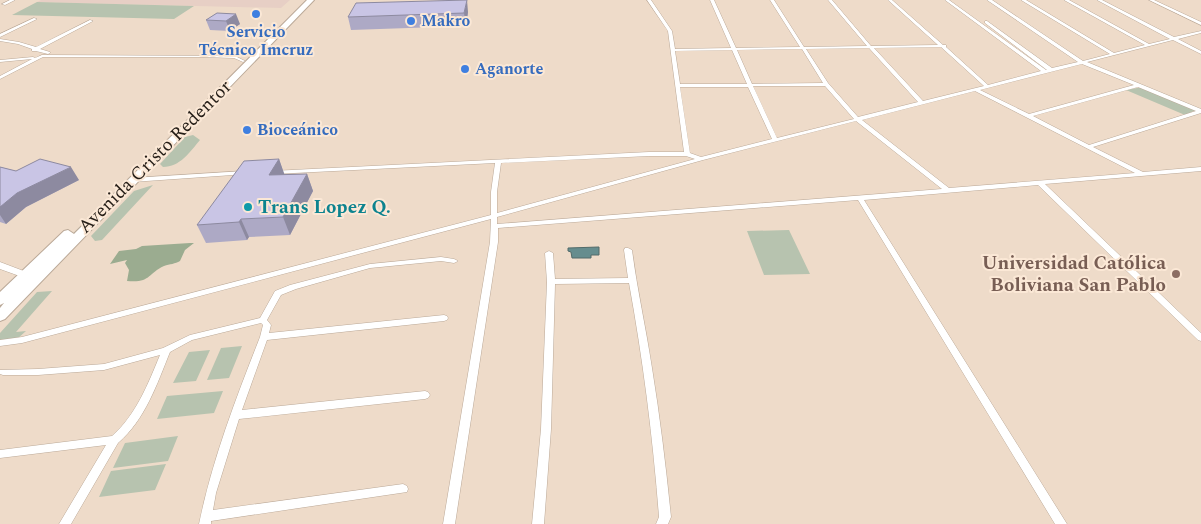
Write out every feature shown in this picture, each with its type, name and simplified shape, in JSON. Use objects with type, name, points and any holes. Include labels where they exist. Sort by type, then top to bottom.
[{"type":"highway","name":"Avenida Cristo Redentor","points":[[0,300],[305,0]]},
{"type":"highway","name":"Avenida Cristo Redentor","points":[[0,316],[311,0]]},
{"type":"street","points":[[4,4],[13,0]]},
{"type":"street","points":[[649,0],[670,31],[687,154]]},
{"type":"street","points":[[712,0],[775,140]]},
{"type":"street","points":[[772,0],[826,84],[857,119],[947,190]]},
{"type":"street","points":[[830,0],[922,103]]},
{"type":"street","points":[[890,0],[987,86]]},
{"type":"street","points":[[947,0],[1044,72]]},
{"type":"street","points":[[956,0],[1051,70]]},
{"type":"street","points":[[988,0],[1082,62],[1201,111]]},
{"type":"street","points":[[1023,0],[1113,54]]},
{"type":"street","points":[[1066,0],[1148,45]]},
{"type":"street","points":[[1100,0],[1201,53]]},
{"type":"street","points":[[1151,0],[1201,24]]},
{"type":"street","points":[[0,36],[36,19]]},
{"type":"street","points":[[34,50],[91,20]]},
{"type":"street","points":[[0,343],[22,340],[494,221],[701,159],[1201,32]]},
{"type":"street","points":[[0,40],[19,43],[44,55],[202,56],[235,57],[243,61]]},
{"type":"street","points":[[673,50],[944,46]]},
{"type":"street","points":[[202,56],[255,50]]},
{"type":"street","points":[[0,61],[78,53],[110,53],[114,55]]},
{"type":"street","points":[[73,56],[78,53]]},
{"type":"street","points":[[0,78],[44,55]]},
{"type":"street","points":[[678,86],[826,84]]},
{"type":"street","points":[[1029,116],[1139,85]]},
{"type":"street","points":[[975,89],[1142,174]]},
{"type":"street","points":[[1090,146],[1201,111]]},
{"type":"street","points":[[265,172],[687,154],[701,159]]},
{"type":"street","points":[[449,524],[494,242],[498,161]]},
{"type":"street","points":[[494,221],[860,198],[1201,168]]},
{"type":"street","points":[[132,180],[255,173]]},
{"type":"street","points":[[1040,183],[1201,338]]},
{"type":"street","points":[[860,198],[1061,524]]},
{"type":"street","points":[[628,250],[660,461],[665,517],[662,524]]},
{"type":"street","points":[[538,524],[546,429],[549,253]]},
{"type":"street","points":[[403,490],[207,520],[211,493],[235,415],[264,337],[266,325],[264,320],[278,293],[293,287],[370,266],[441,259],[454,261]]},
{"type":"street","points":[[0,265],[25,275]]},
{"type":"street","points":[[550,282],[632,280]]},
{"type":"street","points":[[264,337],[444,318]]},
{"type":"street","points":[[3,372],[64,371],[104,367],[166,350],[190,338],[264,320]]},
{"type":"street","points":[[0,454],[114,440],[125,433],[158,371],[166,350]]},
{"type":"street","points":[[235,415],[425,395]]},
{"type":"street","points":[[65,524],[114,440]]},
{"type":"shaded area","points":[[41,0],[290,0],[281,8],[37,2]]},
{"type":"green space","points":[[308,0],[0,309],[0,306]]},
{"type":"green space","points":[[37,2],[194,6],[174,19],[12,15]]},
{"type":"green space","points":[[1142,88],[1196,110],[1185,115],[1126,90]]},
{"type":"green space","points":[[193,135],[200,140],[180,162],[163,167],[160,164],[185,137]]},
{"type":"green space","points":[[153,185],[102,240],[95,241],[91,236],[134,191]]},
{"type":"green space","points":[[789,230],[810,274],[764,275],[747,231]]},
{"type":"green space","points":[[194,243],[185,250],[180,261],[164,266],[141,281],[127,281],[129,270],[125,263],[127,260],[110,264],[119,251],[136,249],[142,246]]},
{"type":"green space","points":[[52,291],[16,332],[26,331],[17,339],[0,342],[0,333],[37,292]]},
{"type":"green space","points":[[242,346],[229,378],[207,380],[221,348]]},
{"type":"green space","points":[[210,350],[196,381],[173,383],[189,352]]},
{"type":"green space","points":[[223,391],[214,413],[157,419],[167,396]]},
{"type":"green space","points":[[178,436],[168,461],[113,468],[125,443]]},
{"type":"green space","points":[[166,464],[155,490],[99,497],[111,471]]},
{"type":"water","points":[[599,247],[599,255],[591,255],[591,258],[572,258],[571,252],[568,251],[568,248]]},
{"type":"building","points":[[467,0],[464,13],[348,17],[356,3]]},
{"type":"building","points":[[217,13],[236,14],[226,21],[206,20]]},
{"type":"building","points":[[40,159],[71,167],[17,193],[0,207],[0,167],[16,171]]},
{"type":"building","points":[[279,159],[269,175],[307,174],[283,217],[241,219],[239,222],[197,225],[244,161]]},
{"type":"place","name":"Servicio Técnico Imcruz","points":[[256,14]]},
{"type":"place","name":"Makro","points":[[411,21]]},
{"type":"place","name":"Aganorte","points":[[465,69]]},
{"type":"place","name":"Bioceánico","points":[[247,130]]},
{"type":"place","name":"Trans Lopez Q.","points":[[248,207]]},
{"type":"place","name":"Universidad Católica Boliviana San Pablo","points":[[1176,274]]}]
